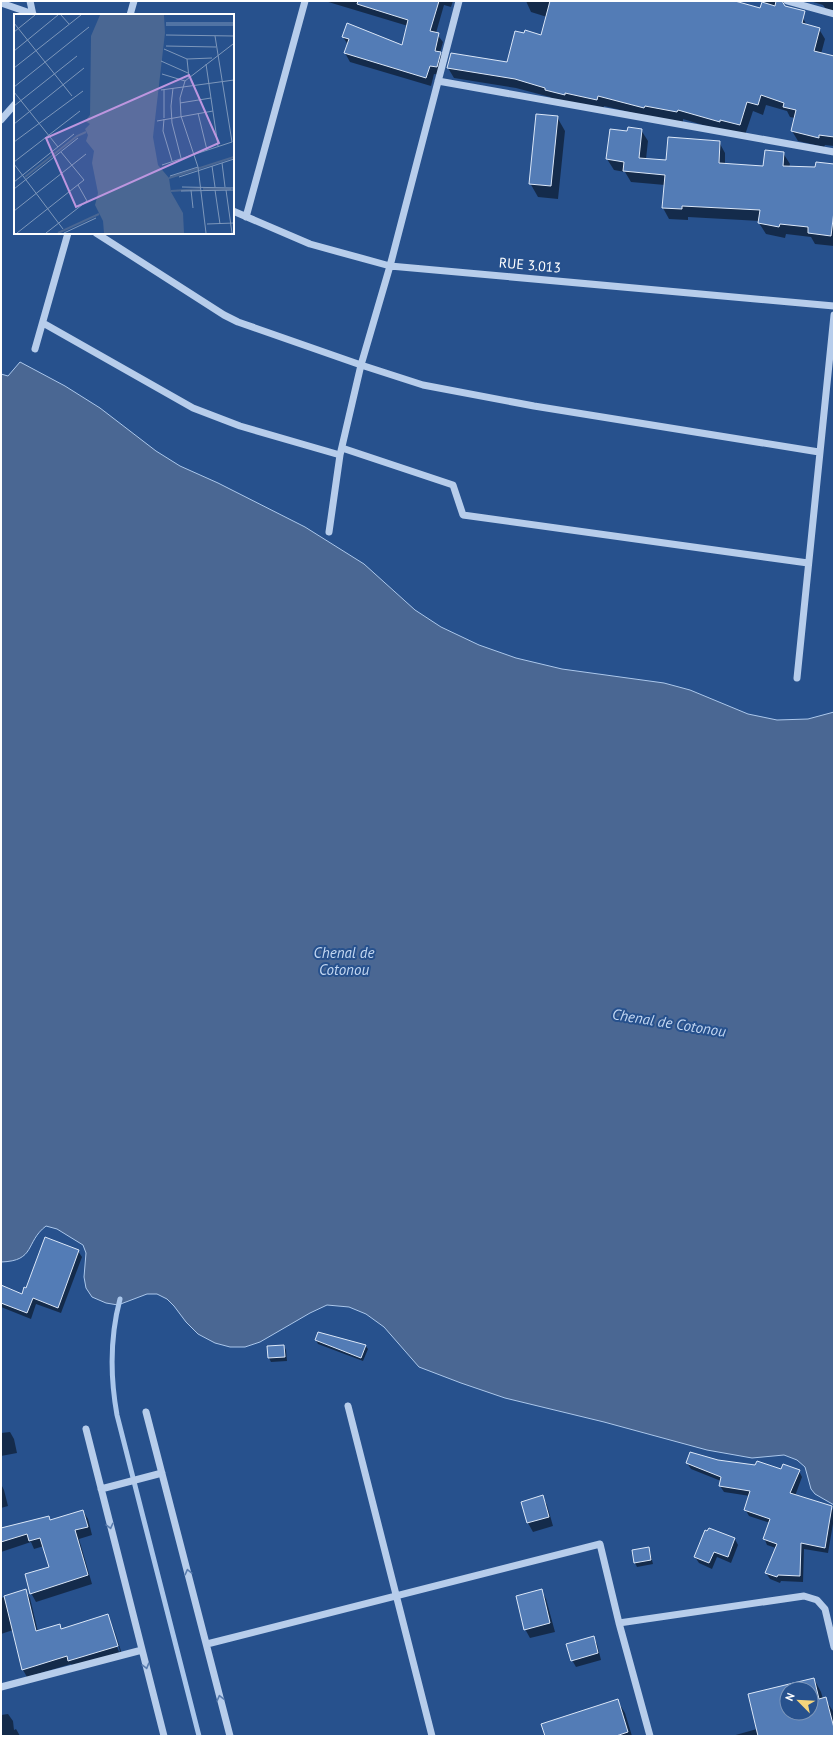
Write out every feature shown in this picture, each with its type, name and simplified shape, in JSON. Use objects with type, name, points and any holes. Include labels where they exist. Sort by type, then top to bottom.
[{"type":"street","points":[[30,1],[33,14]]},
{"type":"street","points":[[130,14],[134,1]]},
{"type":"street","points":[[246,217],[305,1]]},
{"type":"street","points":[[329,532],[341,452],[361,365],[390,266],[459,1]]},
{"type":"street","points":[[787,1],[834,14]]},
{"type":"street","points":[[1,3],[33,14]]},
{"type":"street","points":[[438,81],[834,152]]},
{"type":"street","points":[[1,120],[14,105]]},
{"type":"street","name":"RUE 3.013","points":[[234,211],[310,244],[390,266],[834,306]]},
{"type":"street","points":[[35,349],[68,234]]},
{"type":"street","points":[[98,234],[224,315],[238,322],[423,385],[512,402],[819,452]]},
{"type":"street","points":[[797,678],[834,315]]},
{"type":"street","points":[[43,323],[193,408],[240,426],[341,452],[453,485],[463,515],[808,563]]},
{"type":"street","points":[[348,1406],[432,1736]]},
{"type":"street","points":[[146,1412],[230,1736]]},
{"type":"street","points":[[86,1429],[100,1489],[164,1736]]},
{"type":"street","points":[[100,1489],[162,1473]]},
{"type":"street","points":[[206,1644],[600,1544],[619,1623],[650,1736]]},
{"type":"street","points":[[619,1623],[804,1596],[816,1600],[825,1609],[834,1647]]},
{"type":"street","points":[[1,1687],[142,1650]]},
{"type":"water","name":"Chenal de Cotonou","points":[[20,362],[65,386],[100,408],[156,451],[180,466],[218,483],[305,527],[364,564],[415,610],[441,627],[479,645],[516,658],[562,669],[664,683],[690,690],[748,714],[777,720],[808,719],[834,712],[834,1505],[815,1494],[811,1489],[805,1467],[797,1460],[784,1455],[752,1458],[707,1450],[604,1422],[505,1398],[419,1367],[384,1327],[366,1314],[349,1307],[327,1305],[310,1313],[260,1342],[245,1347],[230,1347],[215,1343],[198,1334],[167,1299],[157,1294],[147,1294],[118,1305],[106,1303],[92,1297],[86,1288],[84,1277],[86,1253],[83,1245],[57,1229],[46,1226],[39,1232],[29,1250],[20,1258],[12,1261],[1,1262],[1,374],[8,376]]},
{"type":"building","points":[[358,1],[439,1],[430,31],[439,33],[435,51],[441,52],[437,67],[430,66],[426,78],[344,53],[349,39],[342,37],[347,23],[402,45],[408,20],[357,4]]},
{"type":"building","points":[[550,1],[735,1],[760,8],[762,2],[775,6],[776,1],[782,1],[785,6],[805,11],[802,23],[820,28],[814,51],[834,56],[834,137],[819,135],[819,138],[791,131],[796,110],[783,107],[784,103],[761,95],[758,105],[747,102],[740,125],[720,120],[720,122],[678,110],[677,112],[645,106],[644,108],[598,96],[597,100],[565,93],[565,95],[545,90],[545,88],[515,79],[447,68],[451,53],[507,62],[515,31],[524,33],[525,30],[541,35]]},
{"type":"building","points":[[536,114],[558,116],[551,186],[529,184]]},
{"type":"building","points":[[628,127],[642,129],[639,158],[666,160],[668,137],[720,141],[719,163],[763,166],[765,150],[784,152],[783,166],[815,167],[816,162],[834,164],[834,211],[831,236],[808,233],[808,227],[780,224],[779,227],[758,223],[760,210],[682,206],[682,209],[662,208],[665,175],[623,171],[624,162],[606,159],[610,129],[627,131]]},
{"type":"building","points":[[45,1237],[79,1250],[58,1308],[33,1298],[27,1313],[1,1303],[1,1285],[22,1294],[24,1287],[26,1288]]},
{"type":"building","points":[[318,1332],[366,1345],[361,1358],[315,1340]]},
{"type":"building","points":[[284,1345],[285,1357],[268,1358],[267,1346]]},
{"type":"building","points":[[690,1452],[718,1460],[755,1465],[757,1461],[781,1469],[783,1464],[800,1470],[790,1493],[832,1506],[825,1548],[801,1543],[800,1576],[778,1575],[777,1577],[765,1573],[777,1544],[763,1539],[770,1519],[744,1510],[750,1491],[719,1486],[721,1477],[686,1463]]},
{"type":"building","points":[[543,1495],[549,1517],[527,1523],[521,1502]]},
{"type":"building","points":[[83,1510],[88,1527],[75,1530],[88,1575],[30,1594],[25,1574],[49,1567],[40,1538],[29,1541],[27,1534],[1,1542],[1,1528],[49,1516],[50,1520]]},
{"type":"building","points":[[709,1528],[735,1538],[728,1557],[714,1552],[709,1563],[694,1557],[705,1530],[707,1531]]},
{"type":"building","points":[[649,1547],[651,1560],[634,1563],[632,1550]]},
{"type":"building","points":[[26,1589],[36,1631],[60,1624],[61,1629],[108,1614],[118,1646],[68,1661],[67,1656],[22,1670],[4,1596]]},
{"type":"building","points":[[542,1589],[550,1623],[524,1630],[516,1596]]},
{"type":"building","points":[[594,1636],[598,1653],[571,1661],[566,1644]]},
{"type":"building","points":[[814,1678],[815,1681],[802,1681]]},
{"type":"building","points":[[779,1686],[779,1721],[819,1721],[819,1699],[826,1697],[834,1728],[834,1736],[758,1736],[748,1694]]},
{"type":"building","points":[[618,1699],[628,1732],[616,1736],[545,1736],[541,1724]]},
{"type":"waterway","points":[[120,1299],[114,1328],[112,1357],[113,1386],[117,1415],[199,1736]]}]
